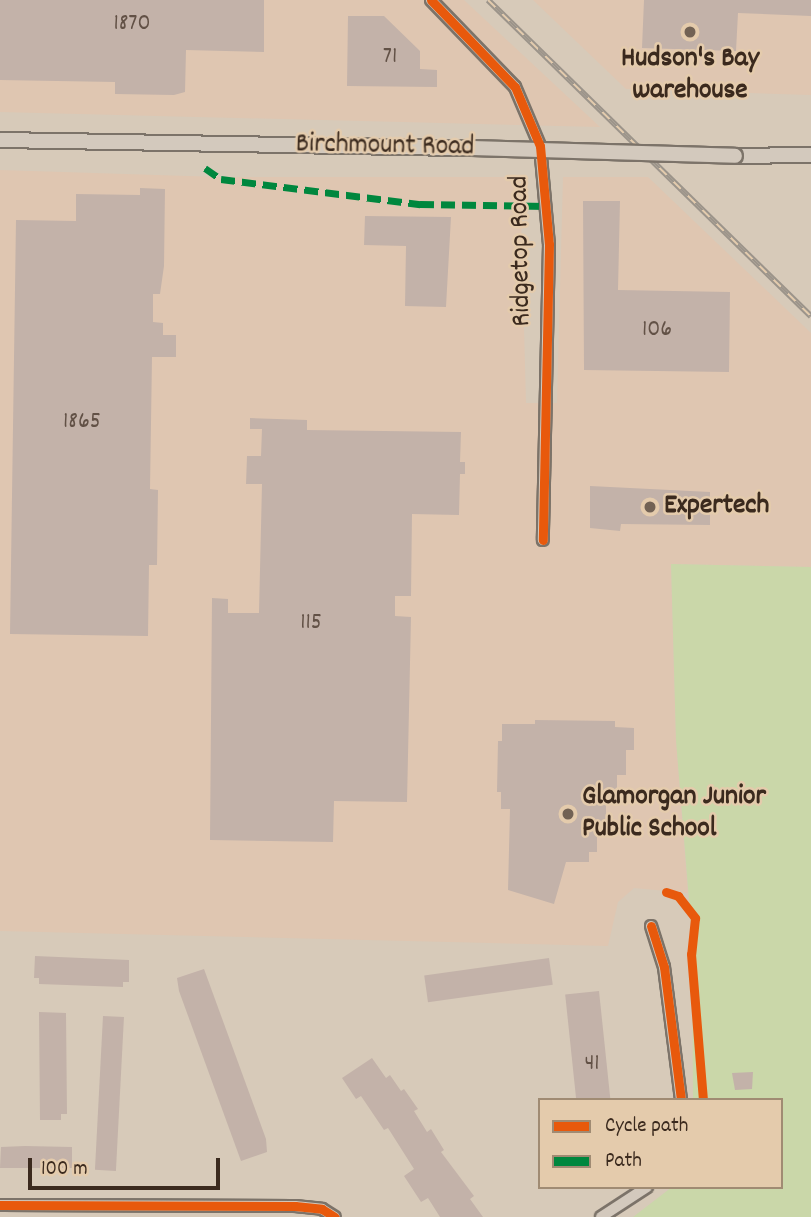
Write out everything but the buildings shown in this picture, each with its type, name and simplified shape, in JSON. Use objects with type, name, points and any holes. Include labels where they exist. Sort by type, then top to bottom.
[{"type":"main road","name":"Birchmount Road","points":[[0,140],[472,148],[735,156],[811,155]]},
{"type":"street","name":"Ridgetop Road","points":[[431,0],[514,87],[533,123],[543,157],[549,244],[543,540]]},
{"type":"street","points":[[651,926],[664,967],[681,1098]]},
{"type":"street","points":[[601,1217],[644,1189]]},
{"type":"street","points":[[0,1205],[295,1206],[322,1209],[335,1217]]},
{"type":"shaded area","points":[[0,0],[464,0],[600,127],[0,112]]},
{"type":"shaded area","points":[[533,0],[811,0],[811,95],[626,89]]},
{"type":"shaded area","points":[[0,170],[219,177],[520,177],[526,403],[557,403],[563,177],[648,177],[811,333],[811,567],[671,564],[676,740],[688,893],[634,888],[618,902],[608,946],[0,931]]},
{"type":"green space","points":[[671,564],[811,567],[811,1217],[633,1217],[669,1189],[783,1189],[783,1098],[693,1098],[692,937],[676,740]]},
{"type":"railway","points":[[488,0],[811,316]]},
{"type":"marked path","points":[[205,168],[221,179],[420,204],[548,206]]},
{"type":"cycle path","points":[[431,0],[515,87],[540,146],[549,244],[543,540]]},
{"type":"cycle path","points":[[666,892],[678,896],[695,918],[691,954],[703,1098]]},
{"type":"cycle path","points":[[651,926],[664,967],[681,1098]]},
{"type":"cycle path","points":[[0,1205],[295,1206],[322,1209],[335,1217]]},
{"type":"place","name":"Hudson's Bay warehouse","points":[[690,32]]},
{"type":"place","name":"Expertech","points":[[650,507]]},
{"type":"place","name":"Glamorgan Junior Public School","points":[[568,814]]}]
